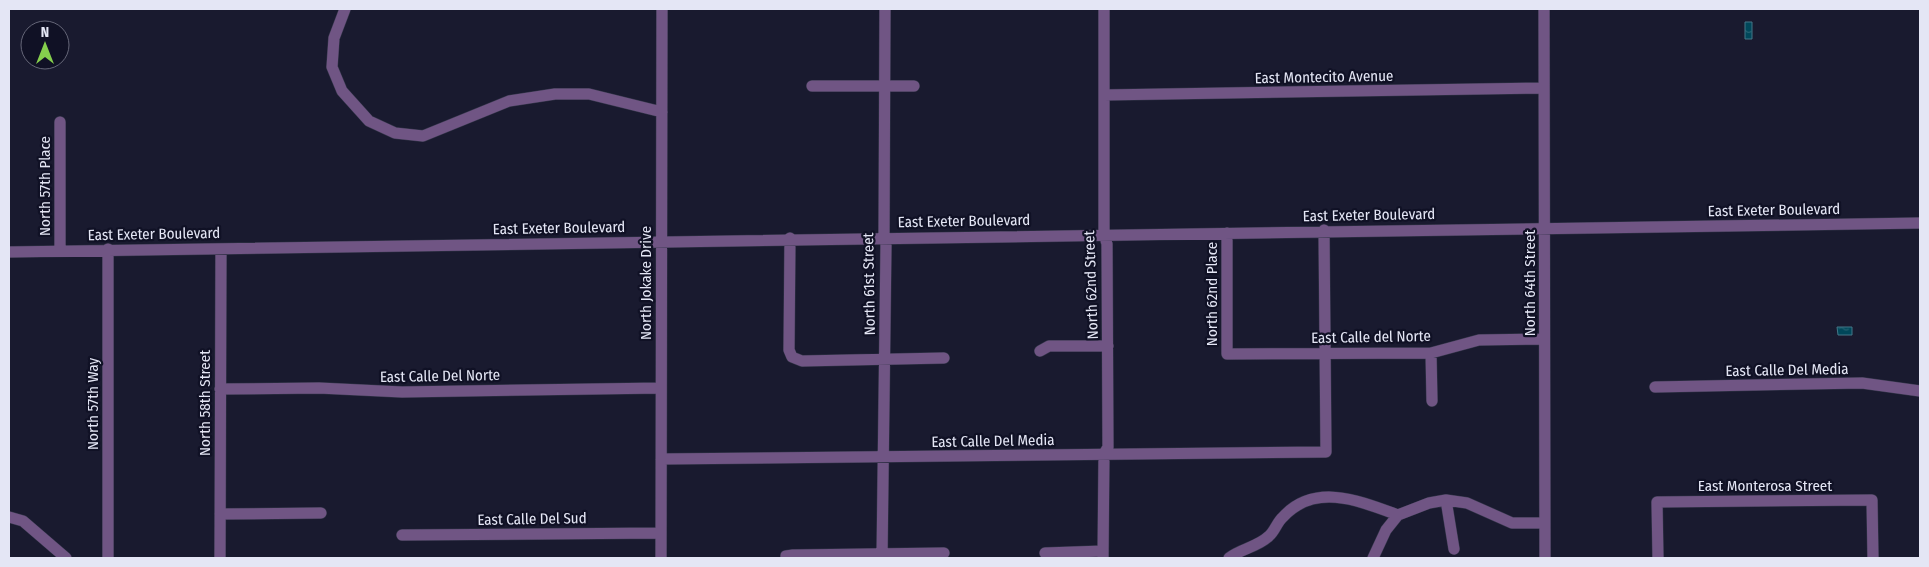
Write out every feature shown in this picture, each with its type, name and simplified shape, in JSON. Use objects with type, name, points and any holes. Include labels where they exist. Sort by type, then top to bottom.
[{"type":"street","points":[[344,9],[334,38],[332,67],[342,91],[369,121],[396,133],[423,136],[509,101],[555,94],[589,94],[622,100],[662,112]]},
{"type":"street","name":"North Jokake Drive","points":[[661,558],[662,9]]},
{"type":"street","name":"North 61st Street","points":[[882,556],[886,245],[884,237],[883,86],[885,9]]},
{"type":"street","name":"North 62nd Street","points":[[1103,555],[1104,454],[1108,447],[1107,244],[1104,234],[1104,9]]},
{"type":"street","name":"North 64th Street","points":[[1544,9],[1545,558]]},
{"type":"street","points":[[812,86],[914,86]]},
{"type":"street","name":"East Montecito Avenue","points":[[1104,95],[1544,88]]},
{"type":"street","name":"North 57th Place","points":[[60,122],[60,250]]},
{"type":"street","name":"East Exeter Boulevard","points":[[9,252],[662,242],[790,238],[1920,223]]},
{"type":"street","points":[[1324,230],[1325,353]]},
{"type":"street","name":"North 62nd Place","points":[[1226,233],[1226,354]]},
{"type":"street","points":[[790,238],[789,350],[792,357],[802,361],[944,358]]},
{"type":"street","name":"North 58th Street","points":[[220,558],[221,249]]},
{"type":"street","name":"North 57th Way","points":[[108,250],[108,558]]},
{"type":"street","name":"East Calle del Norte","points":[[1226,354],[1431,353],[1479,340],[1544,339]]},
{"type":"street","points":[[1040,351],[1049,346],[1108,346]]},
{"type":"street","name":"East Calle Del Media","points":[[661,460],[1326,452],[1325,353]]},
{"type":"street","points":[[1431,353],[1432,401]]},
{"type":"street","name":"East Calle Del Media","points":[[1655,387],[1862,383],[1920,391]]},
{"type":"street","name":"East Calle Del Norte","points":[[220,388],[319,388],[402,392],[661,388]]},
{"type":"street","points":[[1229,558],[1249,549],[1269,536],[1282,517],[1298,504],[1313,497],[1334,496],[1364,502],[1398,515]]},
{"type":"street","points":[[1446,500],[1454,549]]},
{"type":"street","points":[[1373,558],[1386,530],[1398,515],[1429,503],[1446,500],[1467,503],[1512,523],[1545,523]]},
{"type":"street","name":"East Monterosa Street","points":[[1658,558],[1657,502],[1872,500],[1872,558]]},
{"type":"street","points":[[220,514],[321,513]]},
{"type":"street","points":[[9,517],[23,521],[66,558]]},
{"type":"street","name":"East Calle Del Sud","points":[[402,535],[661,533]]},
{"type":"street","points":[[1045,553],[1103,555]]},
{"type":"street","points":[[786,557],[944,554]]},
{"type":"water","points":[[1745,22],[1752,22],[1752,39],[1745,39]]},
{"type":"water","points":[[1837,327],[1852,327],[1852,335],[1838,335]]}]
